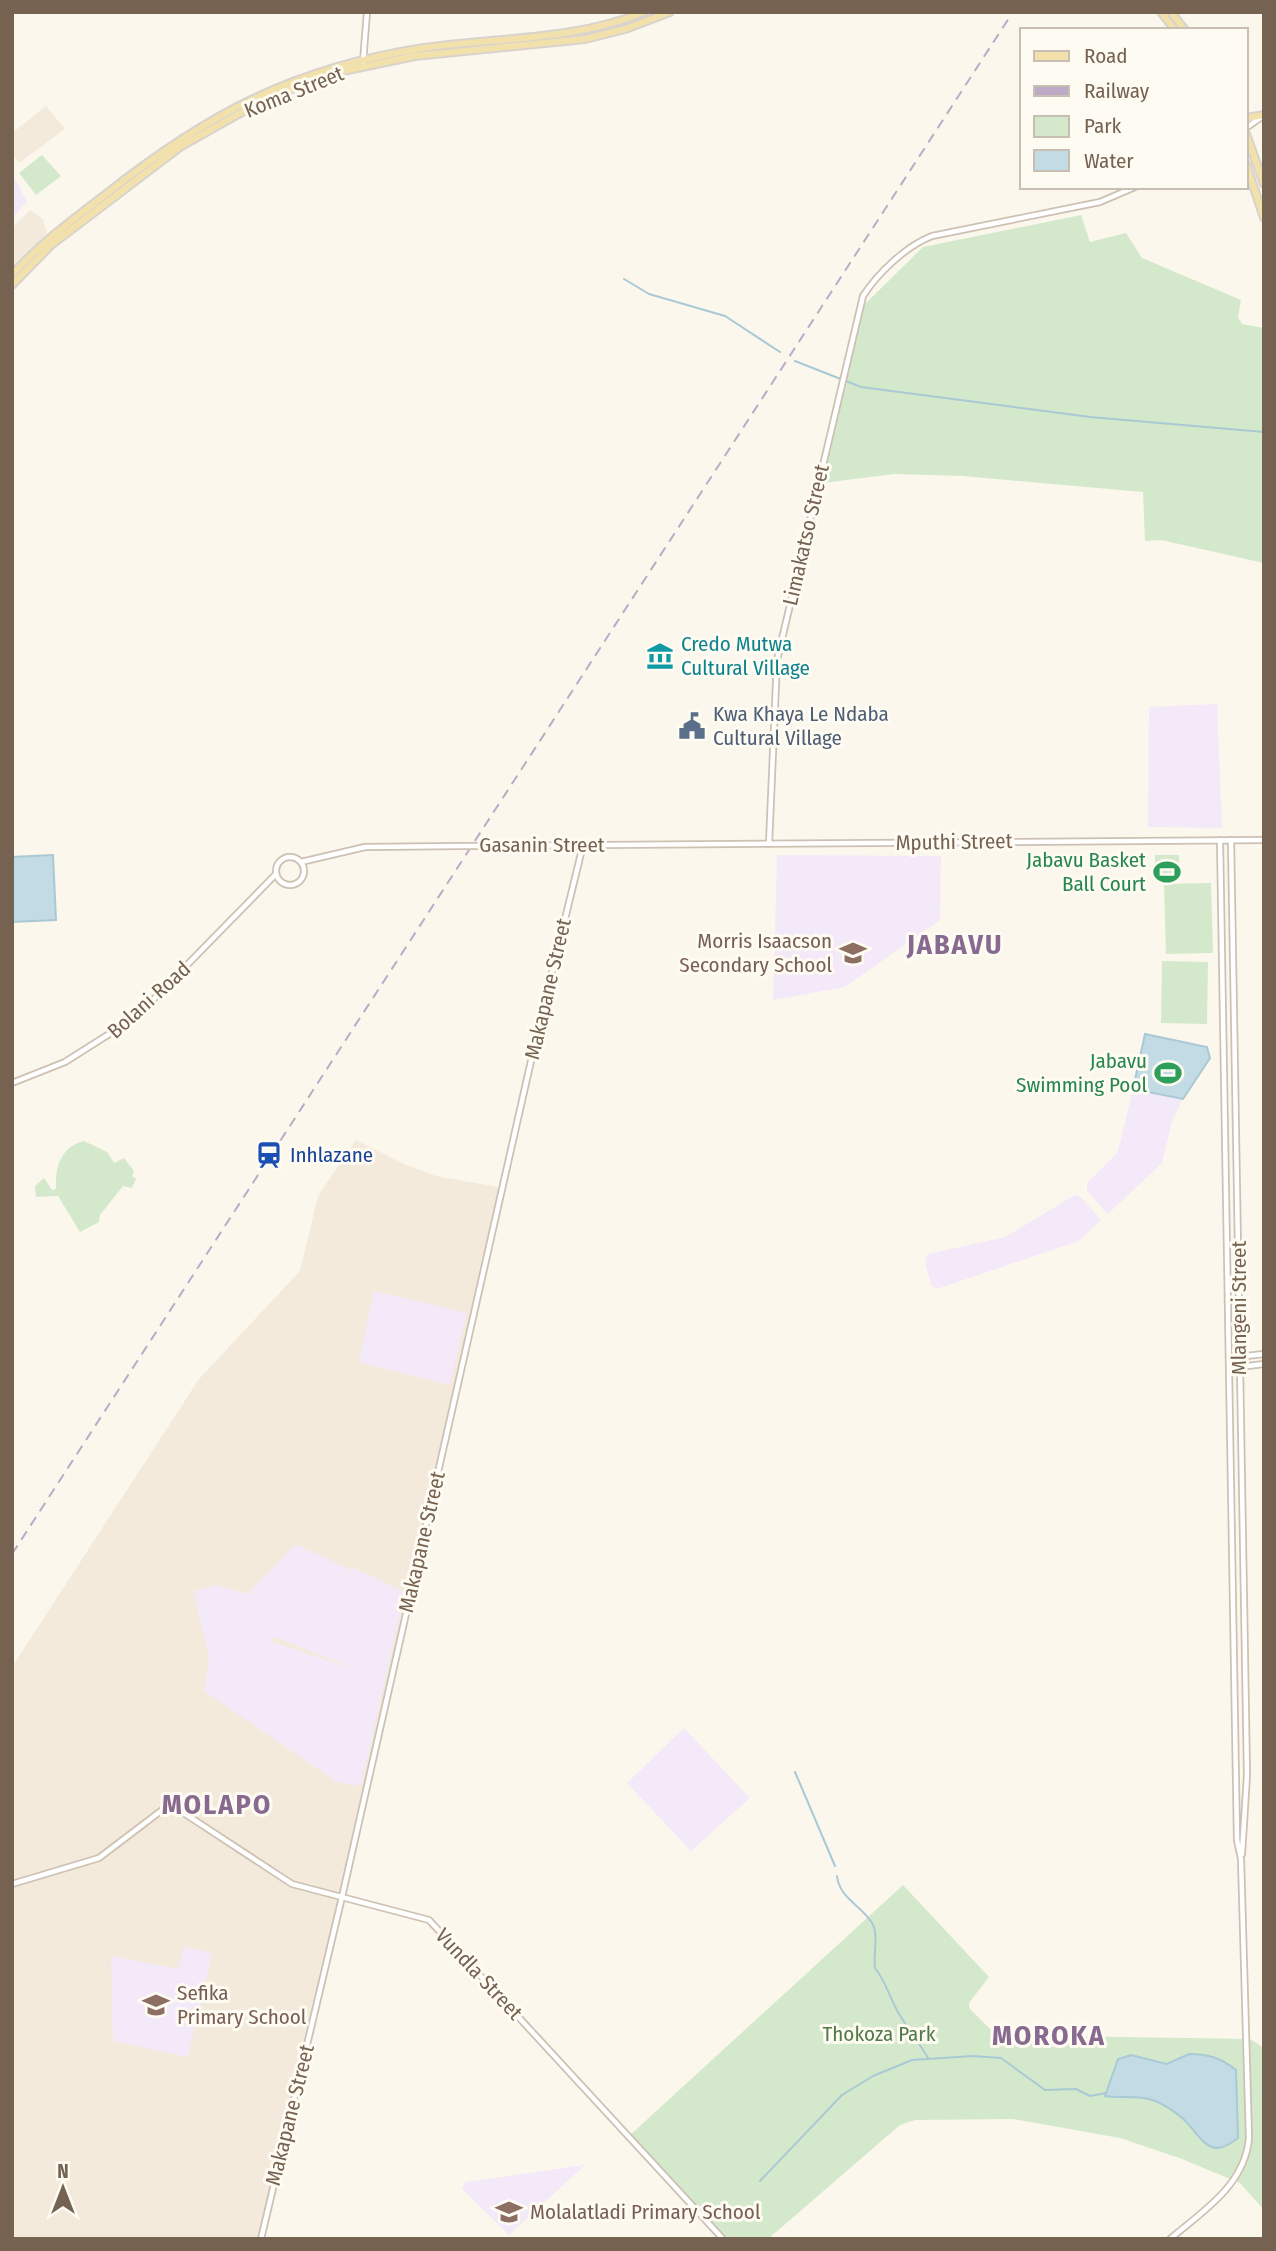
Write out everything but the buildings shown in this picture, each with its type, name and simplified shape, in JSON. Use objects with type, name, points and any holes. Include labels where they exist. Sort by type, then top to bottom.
[{"type":"main road","name":"Koma Street","points":[[12,275],[46,240],[183,136],[254,98],[309,74],[496,38],[574,33],[602,28],[644,12]]},
{"type":"main road","name":"Koma Street","points":[[12,285],[51,245],[180,147],[283,93],[326,75],[363,63],[586,39],[625,29],[670,12]]},
{"type":"main road","points":[[1161,12],[1173,28]]},
{"type":"main road","points":[[1171,12],[1183,28]]},
{"type":"main road","points":[[1248,140],[1264,184]]},
{"type":"main road","points":[[1248,170],[1264,218]]},
{"type":"street","points":[[363,63],[368,12]]},
{"type":"street","points":[[1248,127],[1264,115]]},
{"type":"street","name":"Limakatso Street","points":[[769,844],[775,671],[860,300],[874,282],[909,250],[932,236],[1114,198],[1131,189]]},
{"type":"street","name":"Mlangeni Street","points":[[1220,840],[1231,1361],[1237,1840],[1241,1859]]},
{"type":"street","name":"Mlangeni Street","points":[[1231,840],[1247,1775],[1245,1839],[1241,1859]]},
{"type":"street","name":"Mputhi Street","points":[[769,844],[1264,840]]},
{"type":"street","name":"Gasanin Street","points":[[301,862],[365,847],[769,844]]},
{"type":"street","name":"Makapane Street","points":[[261,2239],[342,1897],[538,1030],[583,845]]},
{"type":"street","points":[[293,857],[301,862],[305,870],[304,877],[296,885],[287,886],[280,881],[276,874],[278,864],[285,858],[293,857]]},
{"type":"street","name":"Gasanin Street","points":[[305,870],[316,860]]},
{"type":"street","name":"Bolani Road","points":[[12,1083],[65,1062],[124,1026],[166,989],[232,916],[276,874]]},
{"type":"street","name":"Bolani Road","points":[[264,887],[280,881]]},
{"type":"street","points":[[1231,1361],[1239,1356],[1264,1354]]},
{"type":"street","points":[[1231,1368],[1264,1364]]},
{"type":"street","name":"Vundla Street","points":[[12,1884],[99,1858],[170,1804],[292,1884],[417,1915],[433,1924],[723,2239]]},
{"type":"street","points":[[1170,2239],[1231,2185],[1243,2166],[1248,2149],[1241,1859]]},
{"type":"shaded area","points":[[46,106],[65,129],[19,163],[12,154],[12,133]]},
{"type":"shaded area","points":[[12,173],[27,202],[12,218]]},
{"type":"shaded area","points":[[30,210],[43,219],[47,234],[12,270],[12,228]]},
{"type":"shaded area","points":[[1217,704],[1222,828],[1148,827],[1149,707]]},
{"type":"shaded area","name":"Morris Isaacson Secondary School","points":[[777,855],[941,856],[940,920],[845,987],[773,1000]]},
{"type":"shaded area","points":[[1133,1089],[1183,1099],[1172,1121],[1162,1163],[1108,1214],[1087,1191],[1087,1183],[1118,1152]]},
{"type":"shaded area","points":[[356,1140],[404,1164],[436,1176],[503,1188],[262,2239],[12,2239],[12,1667],[199,1379],[300,1271],[318,1196]]},
{"type":"shaded area","points":[[1075,1195],[1081,1197],[1101,1220],[1079,1241],[937,1289],[931,1285],[925,1260],[928,1254],[1005,1237]]},
{"type":"shaded area","points":[[374,1291],[467,1313],[450,1385],[359,1362]]},
{"type":"shaded area","points":[[296,1544],[348,1569],[321,1595],[352,1567],[405,1592],[361,1786],[337,1782],[204,1691],[209,1658],[194,1591],[216,1585],[247,1594]],"holes":[[[275,1637],[365,1673],[270,1641]]]},
{"type":"shaded area","points":[[684,1728],[750,1798],[691,1851],[627,1783]]},
{"type":"shaded area","name":"Sefika Primary School","points":[[184,1946],[212,1953],[188,2057],[113,2041],[111,1956],[178,1969]]},
{"type":"shaded area","name":"Molalatladi Primary School","points":[[585,2165],[509,2235],[462,2189],[465,2182]]},
{"type":"green space","points":[[42,155],[61,176],[36,195],[19,173]]},
{"type":"green space","points":[[1081,215],[1090,242],[1126,233],[1142,258],[1241,300],[1238,317],[1242,324],[1264,328],[1264,563],[1161,540],[1145,541],[1143,492],[963,476],[894,474],[823,483],[862,307],[923,247]]},
{"type":"green space","name":"Jabavu Basket Ball Court","points":[[1155,855],[1179,855],[1179,878],[1155,878]]},
{"type":"green space","points":[[1211,883],[1213,953],[1166,954],[1164,884]]},
{"type":"green space","points":[[1162,961],[1208,962],[1207,1024],[1161,1023]]},
{"type":"green space","points":[[84,1141],[107,1152],[114,1163],[124,1158],[134,1171],[132,1176],[136,1179],[132,1188],[123,1186],[100,1215],[99,1222],[80,1232],[58,1196],[36,1197],[35,1186],[44,1178],[52,1190],[56,1189],[58,1166],[64,1153]]},
{"type":"green space","name":"Thokoza Park","points":[[903,1885],[989,1977],[969,2003],[969,2008],[996,2035],[1250,2039],[1264,2048],[1264,2210],[1240,2183],[1182,2159],[1120,2138],[1013,2119],[915,2120],[900,2125],[768,2239],[724,2239],[629,2136]]},
{"type":"water","points":[[53,855],[56,920],[12,922],[12,857]]},
{"type":"water","name":"Jabavu Swimming Pool","points":[[1145,1034],[1207,1047],[1210,1058],[1183,1099],[1133,1089]]},
{"type":"water","points":[[1189,2054],[1214,2058],[1236,2070],[1238,2138],[1222,2147],[1211,2147],[1166,2106],[1149,2099],[1105,2096],[1118,2059],[1131,2055],[1167,2064]]},
{"type":"waterway","points":[[624,279],[649,294],[725,316],[780,352]]},
{"type":"waterway","points":[[795,361],[861,387],[1090,417],[1264,432]]},
{"type":"waterway","points":[[795,1772],[835,1866]]},
{"type":"waterway","points":[[837,1876],[846,1896],[872,1923],[875,1933],[875,1968],[898,2012],[928,2058]]},
{"type":"waterway","points":[[760,2181],[842,2095],[873,2076],[912,2060],[973,2056],[1001,2058],[1045,2090],[1076,2089],[1090,2096],[1106,2093]]},
{"type":"railway","points":[[12,1554],[1013,12]]},
{"type":"place","name":"Credo Mutwa Cultural Village","points":[[660,656]]},
{"type":"place","name":"Kwa Khaya Le Ndaba Cultural Village","points":[[692,726]]},
{"type":"place","name":"Jabavu Basket Ball Court","points":[[1167,872]]},
{"type":"place","name":"Morris Isaacson Secondary School","points":[[853,953]]},
{"type":"place","name":"Jabavu Swimming Pool","points":[[1168,1073]]},
{"type":"place","name":"Inhlazane","points":[[269,1155]]},
{"type":"place","name":"Sefika Primary School","points":[[156,2005]]},
{"type":"place","name":"Molalatladi Primary School","points":[[509,2212]]},
{"type":"district","name":"JABAVU","points":[[955,944]]},
{"type":"district","name":"MOLAPO","points":[[217,1804]]},
{"type":"district","name":"MOROKA","points":[[1049,2035]]}]
